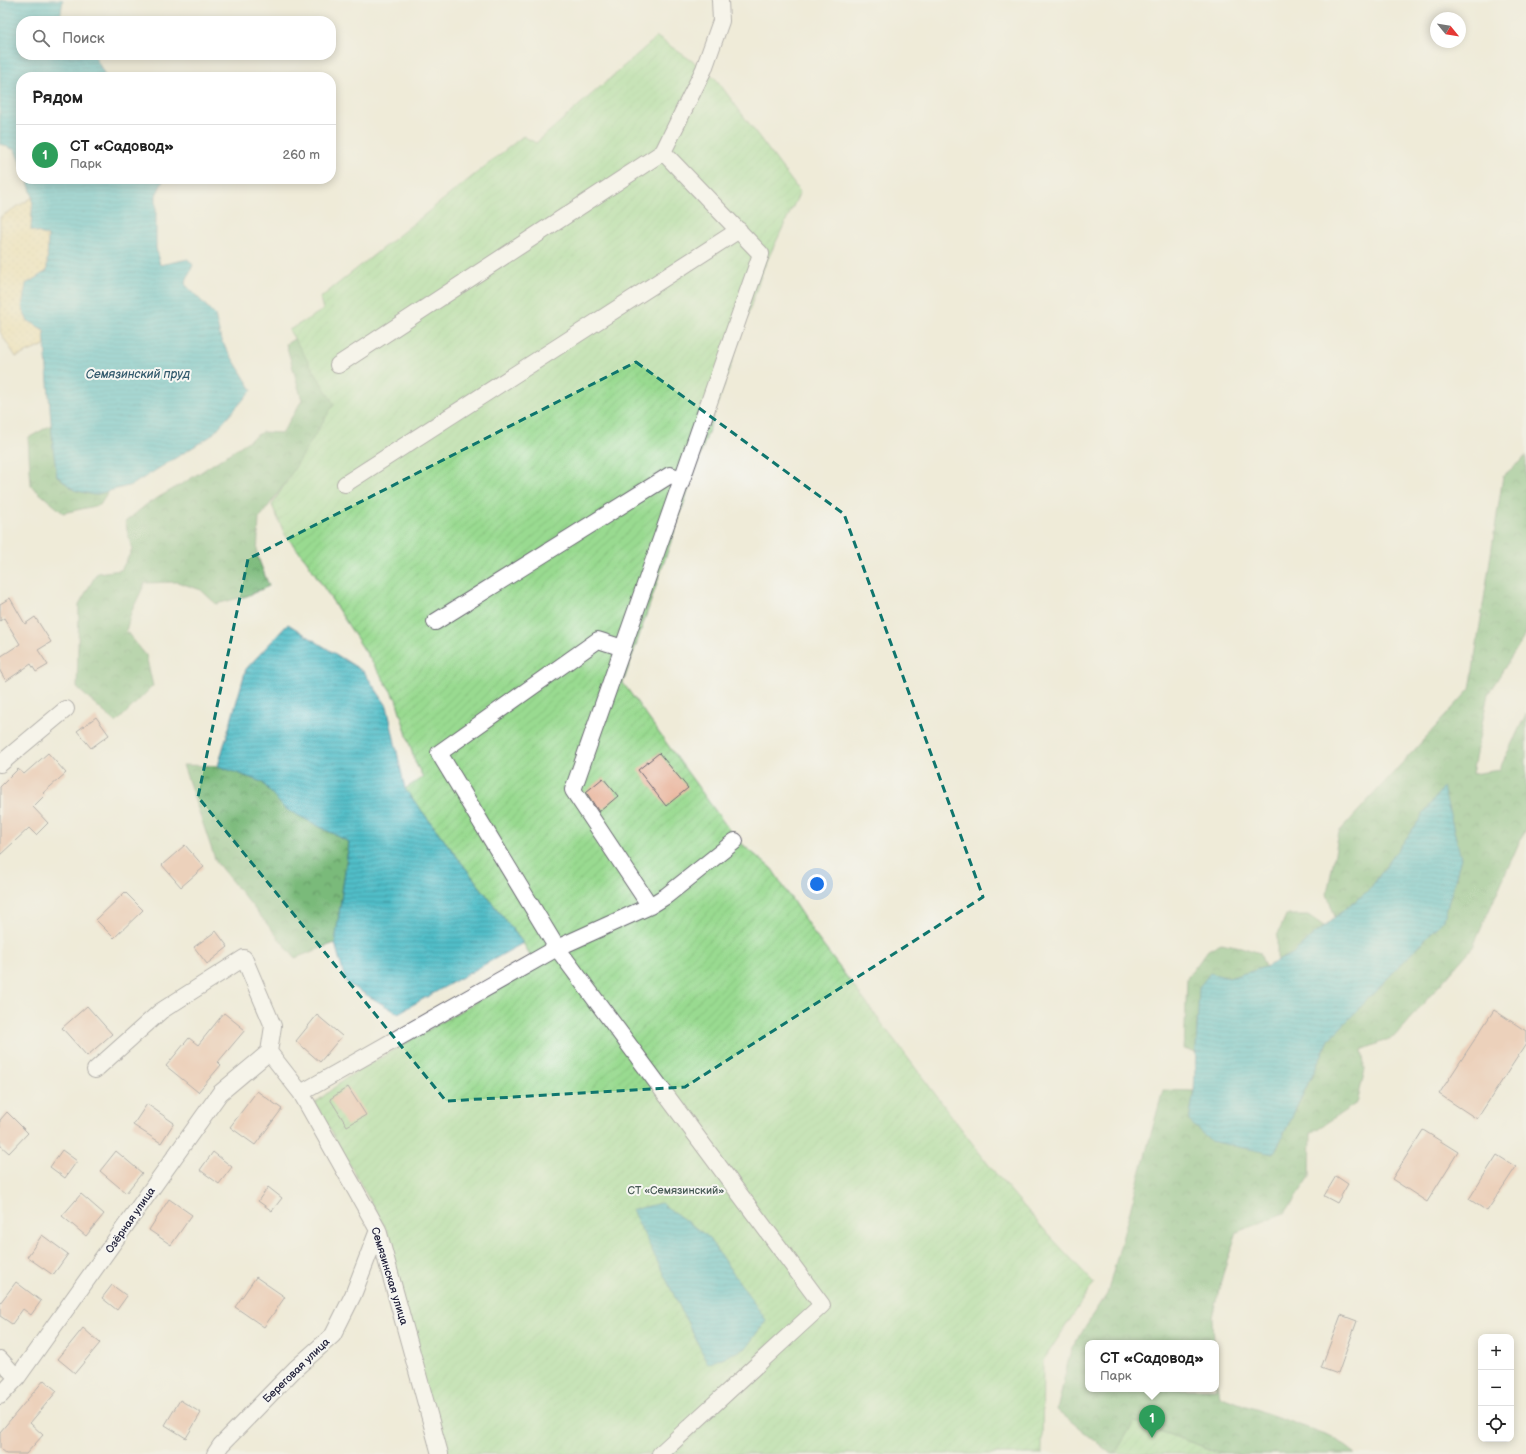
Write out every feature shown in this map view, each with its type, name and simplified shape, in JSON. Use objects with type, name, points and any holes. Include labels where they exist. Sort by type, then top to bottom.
[{"type":"street","points":[[338,365],[663,152],[704,69],[721,21],[720,0]]},
{"type":"street","points":[[650,906],[573,790],[761,254],[663,152]]},
{"type":"street","points":[[345,484],[738,230]]},
{"type":"street","points":[[435,622],[670,475],[682,479]]},
{"type":"street","points":[[623,648],[598,640],[439,753],[556,948],[822,1305],[660,1454]]},
{"type":"street","points":[[0,764],[66,709]]},
{"type":"street","points":[[301,1093],[556,948],[650,906],[666,896],[735,841]]},
{"type":"street","points":[[95,1070],[161,1011],[244,958],[272,1026],[269,1052]]},
{"type":"street","name":"Семязинская улица","points":[[269,1052],[301,1093],[378,1230],[440,1454]]},
{"type":"street","name":"Озёрная улица","points":[[0,1396],[17,1378],[220,1093],[269,1052]]},
{"type":"street","name":"Береговая улица","points":[[215,1454],[221,1445],[295,1369],[333,1335],[352,1295],[378,1230]]},
{"type":"street","points":[[0,1359],[17,1378]]},
{"type":"highlighted area","points":[[636,362],[844,514],[983,897],[685,1087],[446,1101],[198,797],[248,559]]},
{"type":"green space","name":"СТ «Семязинский»","points":[[657,37],[716,79],[800,192],[764,267],[623,683],[735,838],[772,869],[815,935],[991,1168],[1047,1233],[1094,1283],[1043,1361],[1042,1454],[434,1454],[387,1231],[315,1103],[346,1078],[537,966],[523,943],[405,789],[423,777],[415,762],[396,699],[306,560],[285,535],[272,505],[334,404],[289,330],[323,310],[320,298],[523,136],[536,143]]},
{"type":"green space","points":[[313,327],[347,409],[289,478],[259,519],[257,555],[269,586],[247,596],[216,604],[201,590],[177,582],[145,583],[131,613],[126,631],[146,655],[153,686],[116,723],[77,688],[79,604],[97,573],[121,570],[132,550],[125,522],[147,504],[190,479],[262,432],[282,433],[302,400],[286,344]]},
{"type":"green space","points":[[51,425],[57,476],[74,490],[94,495],[109,491],[100,505],[63,513],[31,486],[28,438]]},
{"type":"green space","points":[[1526,456],[1526,634],[1488,694],[1472,774],[1499,770],[1526,714],[1526,827],[1473,947],[1394,1037],[1362,1050],[1365,1070],[1357,1103],[1311,1133],[1310,1177],[1285,1213],[1237,1232],[1223,1274],[1212,1317],[1213,1340],[1085,1340],[1085,1392],[1218,1392],[1219,1396],[1333,1437],[1355,1454],[1223,1454],[1134,1422],[1115,1454],[1111,1454],[1057,1410],[1071,1349],[1107,1294],[1163,1090],[1194,1091],[1189,1121],[1274,1154],[1329,1040],[1444,919],[1443,788],[1369,890],[1335,917],[1327,894],[1339,832],[1470,689],[1503,476]]},
{"type":"green space","points":[[183,765],[218,766],[262,782],[284,808],[349,842],[335,943],[295,958],[216,862]]},
{"type":"green space","points":[[1286,915],[1308,915],[1324,926],[1292,954],[1277,961],[1277,936]]},
{"type":"green space","points":[[1221,943],[1260,953],[1265,967],[1229,978],[1210,974],[1197,1023],[1196,1053],[1184,1049],[1187,978],[1208,950]]},
{"type":"green space","points":[[1134,1422],[1223,1454],[1115,1454]]},
{"type":"sand","points":[[33,197],[31,230],[48,236],[47,271],[26,284],[27,320],[44,330],[45,345],[16,357],[0,332],[0,217]]},
{"type":"water","points":[[0,0],[63,0],[60,16],[16,16],[16,60],[97,60],[103,72],[16,72],[16,152],[15,150],[0,144]]},
{"type":"water","name":"Семязинский пруд","points":[[29,184],[162,184],[156,195],[156,248],[160,265],[188,259],[193,265],[185,284],[215,315],[221,340],[252,390],[211,436],[132,485],[94,495],[74,490],[57,476],[53,448],[44,330],[27,320],[22,307],[26,284],[47,271],[48,236],[31,230],[33,197]]},
{"type":"water","points":[[288,624],[364,672],[387,706],[405,789],[523,943],[398,1013],[346,983],[335,943],[349,842],[284,808],[262,782],[218,766],[246,669]]},
{"type":"water","points":[[1443,787],[1461,858],[1444,919],[1329,1040],[1274,1154],[1210,1141],[1189,1121],[1194,1091],[1199,987],[1210,973],[1229,978],[1265,967],[1292,954],[1369,890]]},
{"type":"water","points":[[661,1203],[707,1236],[766,1320],[746,1348],[708,1364],[632,1210]]},
{"type":"building","points":[[10,598],[25,624],[35,617],[51,642],[38,650],[48,665],[36,672],[31,664],[6,681],[0,671],[0,657],[20,644],[4,618],[0,621],[0,604]]},
{"type":"building","points":[[96,717],[109,735],[91,748],[77,731]]},
{"type":"building","points":[[48,753],[66,773],[43,793],[45,795],[33,807],[48,823],[36,835],[29,828],[0,855],[0,787],[18,769],[24,774]]},
{"type":"building","points":[[659,753],[688,788],[666,806],[638,770]]},
{"type":"building","points":[[603,778],[618,796],[599,812],[586,792]]},
{"type":"building","points":[[185,845],[204,867],[181,887],[162,865]]},
{"type":"building","points":[[125,892],[143,910],[114,938],[96,920]]},
{"type":"building","points":[[216,931],[228,947],[207,964],[194,947]]},
{"type":"building","points":[[87,1006],[112,1034],[87,1056],[62,1028]]},
{"type":"building","points":[[1494,1010],[1526,1031],[1526,1044],[1477,1119],[1439,1094]]},
{"type":"building","points":[[224,1013],[245,1030],[218,1062],[221,1065],[198,1092],[166,1066],[189,1038],[198,1045]]},
{"type":"building","points":[[317,1015],[342,1036],[320,1062],[296,1041]]},
{"type":"building","points":[[348,1087],[366,1115],[347,1126],[330,1099]]},
{"type":"building","points":[[257,1091],[282,1109],[255,1145],[230,1127]]},
{"type":"building","points":[[147,1104],[174,1123],[161,1143],[133,1125]]},
{"type":"building","points":[[7,1112],[28,1133],[9,1153],[0,1145],[0,1120]]},
{"type":"building","points":[[1423,1130],[1458,1152],[1427,1202],[1392,1179]]},
{"type":"building","points":[[62,1150],[77,1161],[65,1178],[50,1167]]},
{"type":"building","points":[[116,1151],[142,1173],[126,1193],[100,1171]]},
{"type":"building","points":[[213,1152],[232,1167],[219,1184],[200,1170]]},
{"type":"building","points":[[1497,1155],[1516,1167],[1487,1211],[1469,1199]]},
{"type":"building","points":[[1336,1176],[1348,1184],[1337,1203],[1324,1196]]},
{"type":"building","points":[[268,1187],[282,1198],[272,1211],[258,1201]]},
{"type":"building","points":[[81,1194],[104,1214],[86,1236],[62,1216]]},
{"type":"building","points":[[169,1199],[192,1215],[171,1245],[149,1230]]},
{"type":"building","points":[[42,1235],[68,1254],[53,1275],[27,1257]]},
{"type":"building","points":[[256,1277],[285,1297],[264,1327],[235,1307]]},
{"type":"building","points":[[16,1282],[41,1301],[31,1315],[23,1309],[12,1324],[0,1316],[0,1303]]},
{"type":"building","points":[[112,1285],[127,1296],[117,1310],[102,1298]]},
{"type":"building","points":[[1341,1315],[1357,1321],[1338,1374],[1321,1368]]},
{"type":"building","points":[[83,1328],[100,1343],[75,1373],[58,1359]]},
{"type":"building","points":[[44,1380],[57,1391],[30,1423],[43,1435],[26,1454],[6,1454],[0,1449],[0,1432]]},
{"type":"building","points":[[180,1400],[201,1413],[186,1438],[165,1425]]},
{"type":"place","name":"СТ «Садовод»","points":[[1152,1438]]}]
